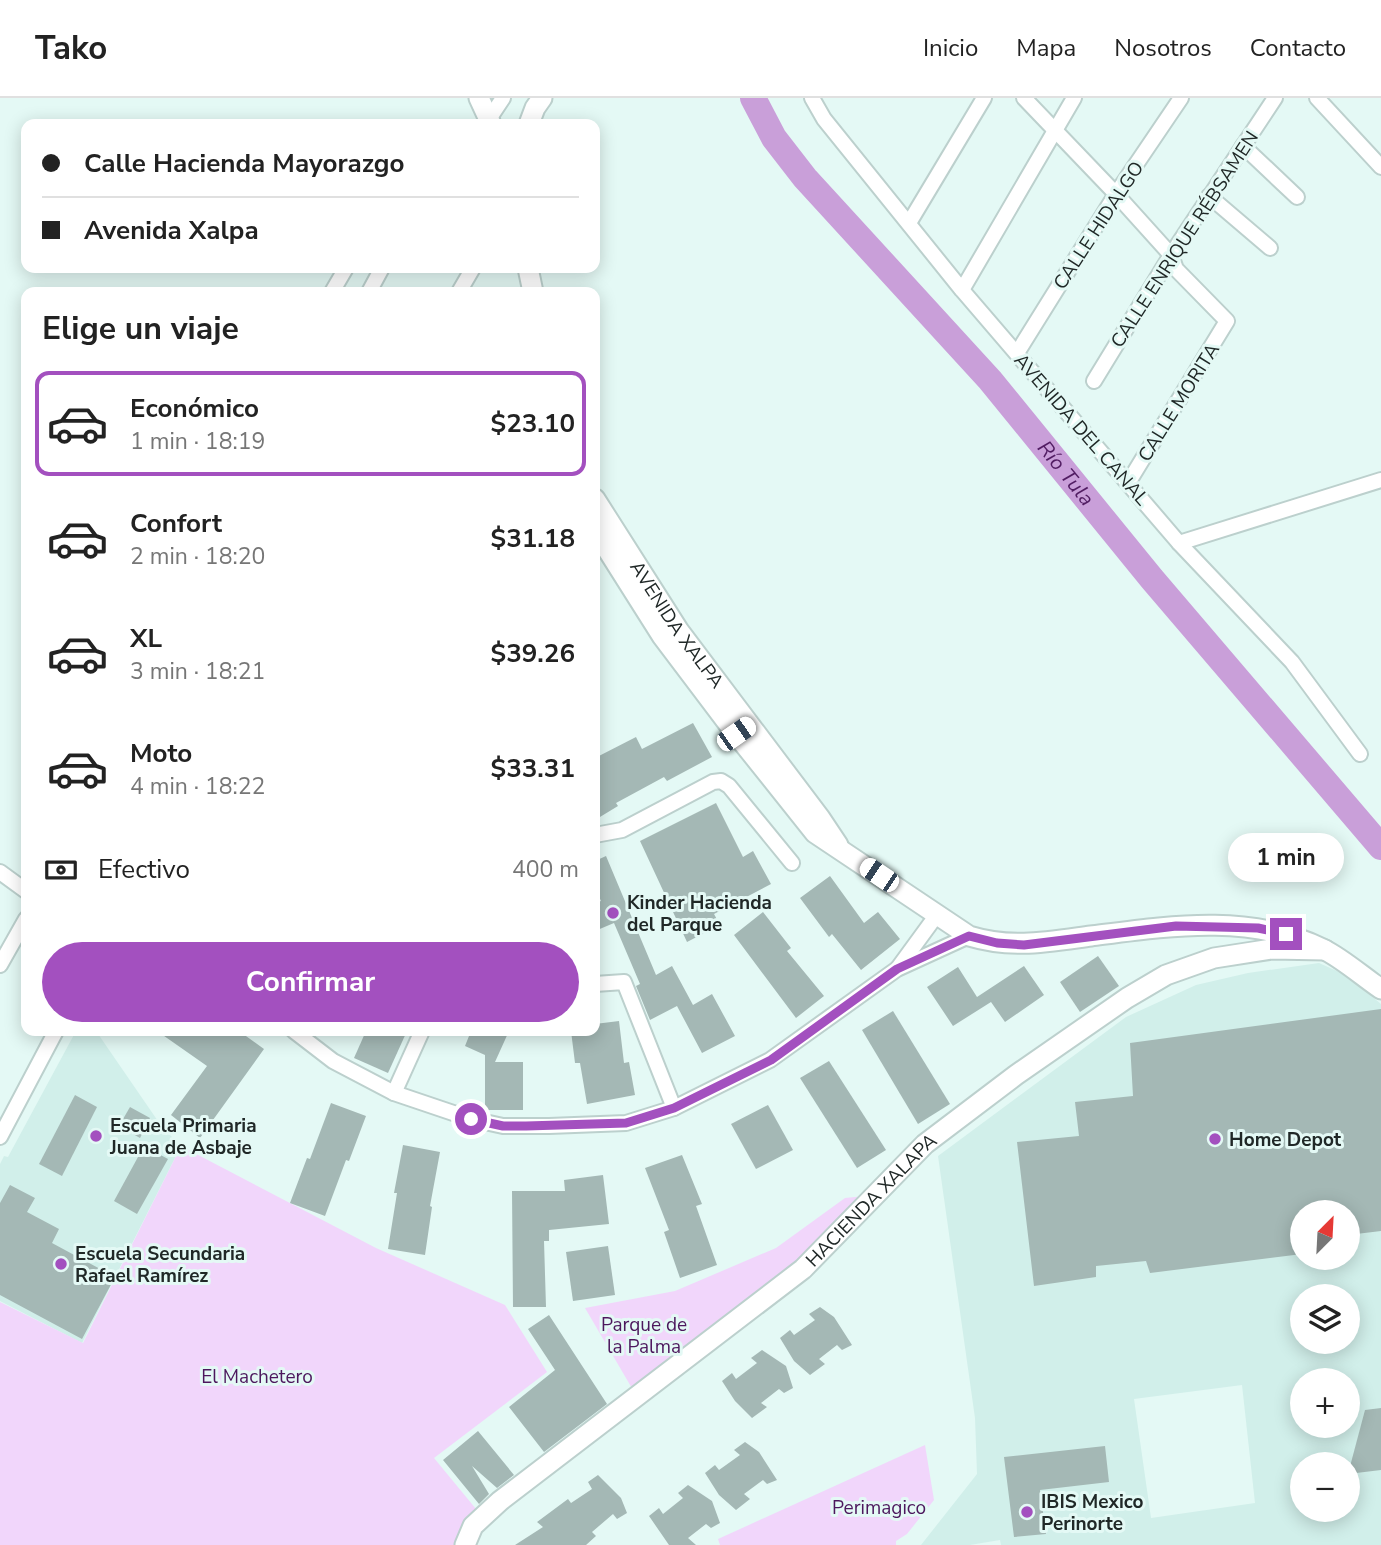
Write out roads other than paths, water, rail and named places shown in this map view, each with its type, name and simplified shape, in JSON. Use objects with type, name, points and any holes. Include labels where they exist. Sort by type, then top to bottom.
[{"type":"main road","points":[[479,98],[489,119]]},
{"type":"main road","points":[[530,119],[542,98]]},
{"type":"main road","name":"AVENIDA XALPA","points":[[600,508],[668,631]]},
{"type":"main road","name":"AVENIDA XALPA","points":[[600,537],[815,833],[969,936],[997,943],[1024,945],[1150,929],[1221,925],[1258,928],[1286,934],[1325,950],[1381,989]]},
{"type":"main road","name":"HACIENDA XALAPA","points":[[465,1545],[473,1526],[500,1500],[803,1269],[925,1144],[1016,1075],[1127,998],[1166,975],[1214,958],[1272,949],[1325,950]]},
{"type":"street","points":[[492,119],[503,98]]},
{"type":"street","name":"AVENIDA DEL CANAL","points":[[812,98],[824,120],[962,290],[1180,543],[1292,662],[1360,754]]},
{"type":"street","points":[[909,223],[984,98]]},
{"type":"street","points":[[1024,98],[1171,255]]},
{"type":"street","points":[[962,290],[1074,98]]},
{"type":"street","name":"CALLE HIDALGO","points":[[1017,353],[1116,194],[1181,98]]},
{"type":"street","name":"CALLE ENRIQUE RÉBSAMEN","points":[[1094,381],[1171,255],[1275,98]]},
{"type":"street","points":[[1317,98],[1381,167]]},
{"type":"street","points":[[1243,146],[1297,197]]},
{"type":"street","points":[[1209,196],[1270,248]]},
{"type":"street","name":"CALLE MORITA","points":[[1128,483],[1227,321],[1176,269],[1171,255]]},
{"type":"street","points":[[1180,543],[1381,480]]},
{"type":"street","points":[[600,834],[622,830],[713,782],[721,781],[729,786],[792,863]]},
{"type":"street","points":[[0,872],[21,887]]},
{"type":"street","points":[[897,969],[936,916]]},
{"type":"street","points":[[0,965],[21,928]]},
{"type":"street","points":[[300,1036],[333,1061],[394,1093],[471,1119],[503,1126],[626,1123],[674,1108],[771,1060],[897,969],[969,936]]},
{"type":"street","points":[[600,984],[624,982],[674,1108]]},
{"type":"street","points":[[0,1137],[53,1036]]},
{"type":"street","points":[[394,1093],[420,1036]]},
{"type":"waterway","name":"Río Tula","points":[[753,98],[774,138],[805,178],[990,380],[1152,579],[1381,847]]},
{"type":"place","name":"Kinder Hacienda del Parque","points":[[613,913]]},
{"type":"place","name":"Escuela Primaria Juana de Asbaje","points":[[96,1136]]},
{"type":"place","name":"Home Depot","points":[[1215,1139]]},
{"type":"place","name":"Escuela Secundaria Rafael Ramírez","points":[[61,1264]]},
{"type":"place","name":"IBIS Mexico Perinorte","points":[[1027,1512]]},
{"type":"park label","name":"Parque de la Palma","points":[[644,1335]]},
{"type":"park label","name":"El Machetero","points":[[257,1376]]},
{"type":"park label","name":"Perimagico","points":[[879,1507]]}]
